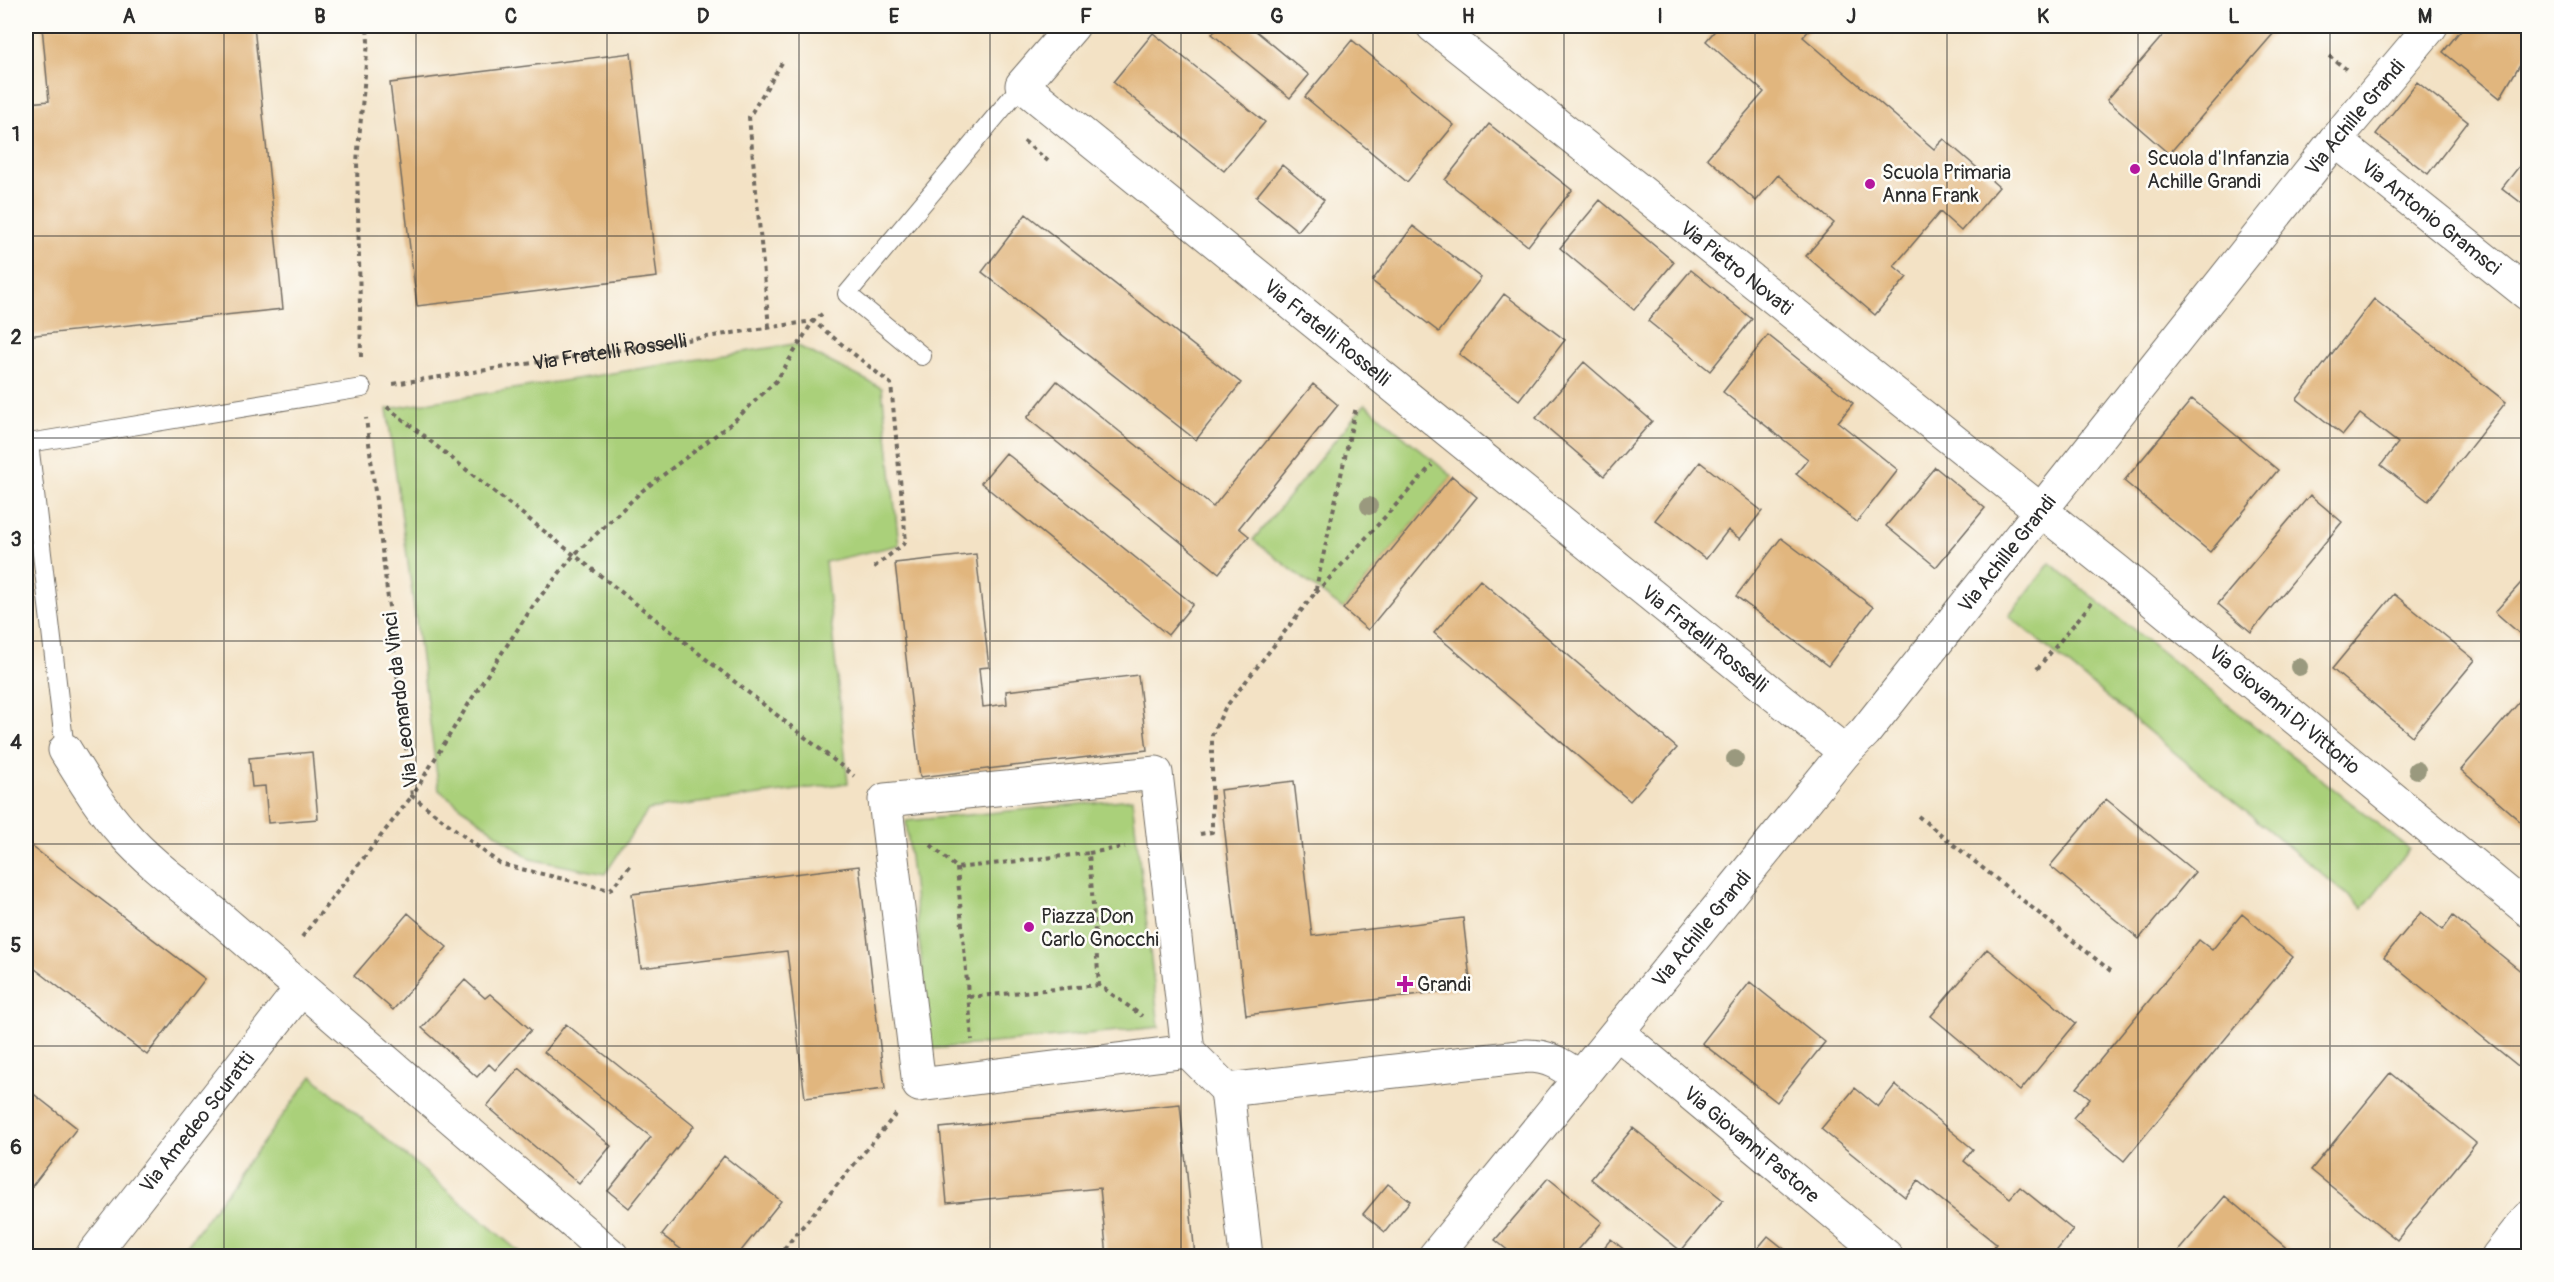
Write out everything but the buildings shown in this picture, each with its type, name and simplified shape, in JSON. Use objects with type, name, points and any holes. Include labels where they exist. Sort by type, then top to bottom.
[{"type":"street","points":[[1022,85],[1073,26]]},
{"type":"street","name":"Via Pietro Novati","points":[[1433,26],[2041,511]]},
{"type":"street","name":"Via Achille Grandi","points":[[1439,1255],[1845,752],[1865,732],[2335,140],[2431,26]]},
{"type":"street","name":"Via Fratelli Rosselli","points":[[1022,85],[1845,752]]},
{"type":"street","name":"Via Antonio Gramsci","points":[[2335,140],[2529,294]]},
{"type":"street","name":"Via Giovanni Di Vittorio","points":[[2041,511],[2529,910]]},
{"type":"street","points":[[65,750],[92,796],[123,834],[156,866],[290,978],[612,1257]]},
{"type":"street","points":[[1188,1051],[919,1085],[885,800],[1156,773],[1188,1051],[1227,1090],[1246,1257]]},
{"type":"street","name":"Via Amedeo Scuratti","points":[[92,1257],[290,978]]},
{"type":"street","name":"Via Giovanni Pastore","points":[[1618,1033],[1886,1257]]},
{"type":"street","points":[[1227,1090],[1528,1056],[1543,1056],[1557,1062],[1581,1078]]},
{"type":"street","points":[[2498,1257],[2529,1218]]},
{"type":"lane","points":[[922,356],[847,294],[1022,85]]},
{"type":"lane","points":[[65,750],[29,443],[362,388]]},
{"type":"path","name":"Via Leonardo da Vinci","points":[[290,978],[412,796],[362,388],[357,161],[368,42],[367,26]]},
{"type":"path","points":[[2329,56],[2375,92]]},
{"type":"path","points":[[769,327],[749,117],[783,61]]},
{"type":"path","points":[[630,866],[610,890],[500,864],[412,796],[476,692],[535,603],[574,555],[642,492],[733,422],[777,380],[813,321],[847,294]]},
{"type":"path","name":"Via Fratelli Rosselli","points":[[362,388],[813,321]]},
{"type":"path","points":[[813,321],[891,384],[906,542],[873,568]]},
{"type":"path","points":[[362,388],[885,800],[957,868],[975,1078]]},
{"type":"path","points":[[1315,593],[1356,406],[1365,414]]},
{"type":"path","points":[[1164,841],[1212,832],[1212,735],[1225,708],[1315,593],[1457,438]]},
{"type":"path","points":[[1421,460],[1430,467]]},
{"type":"path","points":[[2037,669],[2117,572]]},
{"type":"path","points":[[1918,816],[2112,972]]},
{"type":"path","points":[[957,868],[1089,853],[1099,985]]},
{"type":"path","points":[[969,997],[1099,985],[1188,1051]]},
{"type":"path","points":[[778,1257],[919,1085]]},
{"type":"green space","points":[[794,344],[882,388],[899,545],[825,562],[848,783],[648,810],[605,874],[530,859],[439,790],[387,409]]},
{"type":"green space","points":[[1365,404],[1452,476],[1343,609],[1253,540]]},
{"type":"green space","points":[[2050,563],[2409,849],[2363,908],[2009,616]]},
{"type":"green space","points":[[1132,799],[1159,1027],[931,1049],[906,821]]},
{"type":"green space","points":[[312,1076],[524,1256],[179,1256]]},
{"type":"place","name":"Scuola d'Infanzia Achille Grandi","points":[[2135,169]]},
{"type":"place","name":"Scuola Primaria Anna Frank","points":[[1870,184]]},
{"type":"place","name":"Piazza Don Carlo Gnocchi","points":[[1029,927]]},
{"type":"place","name":"Grandi","points":[[1405,984]]}]
